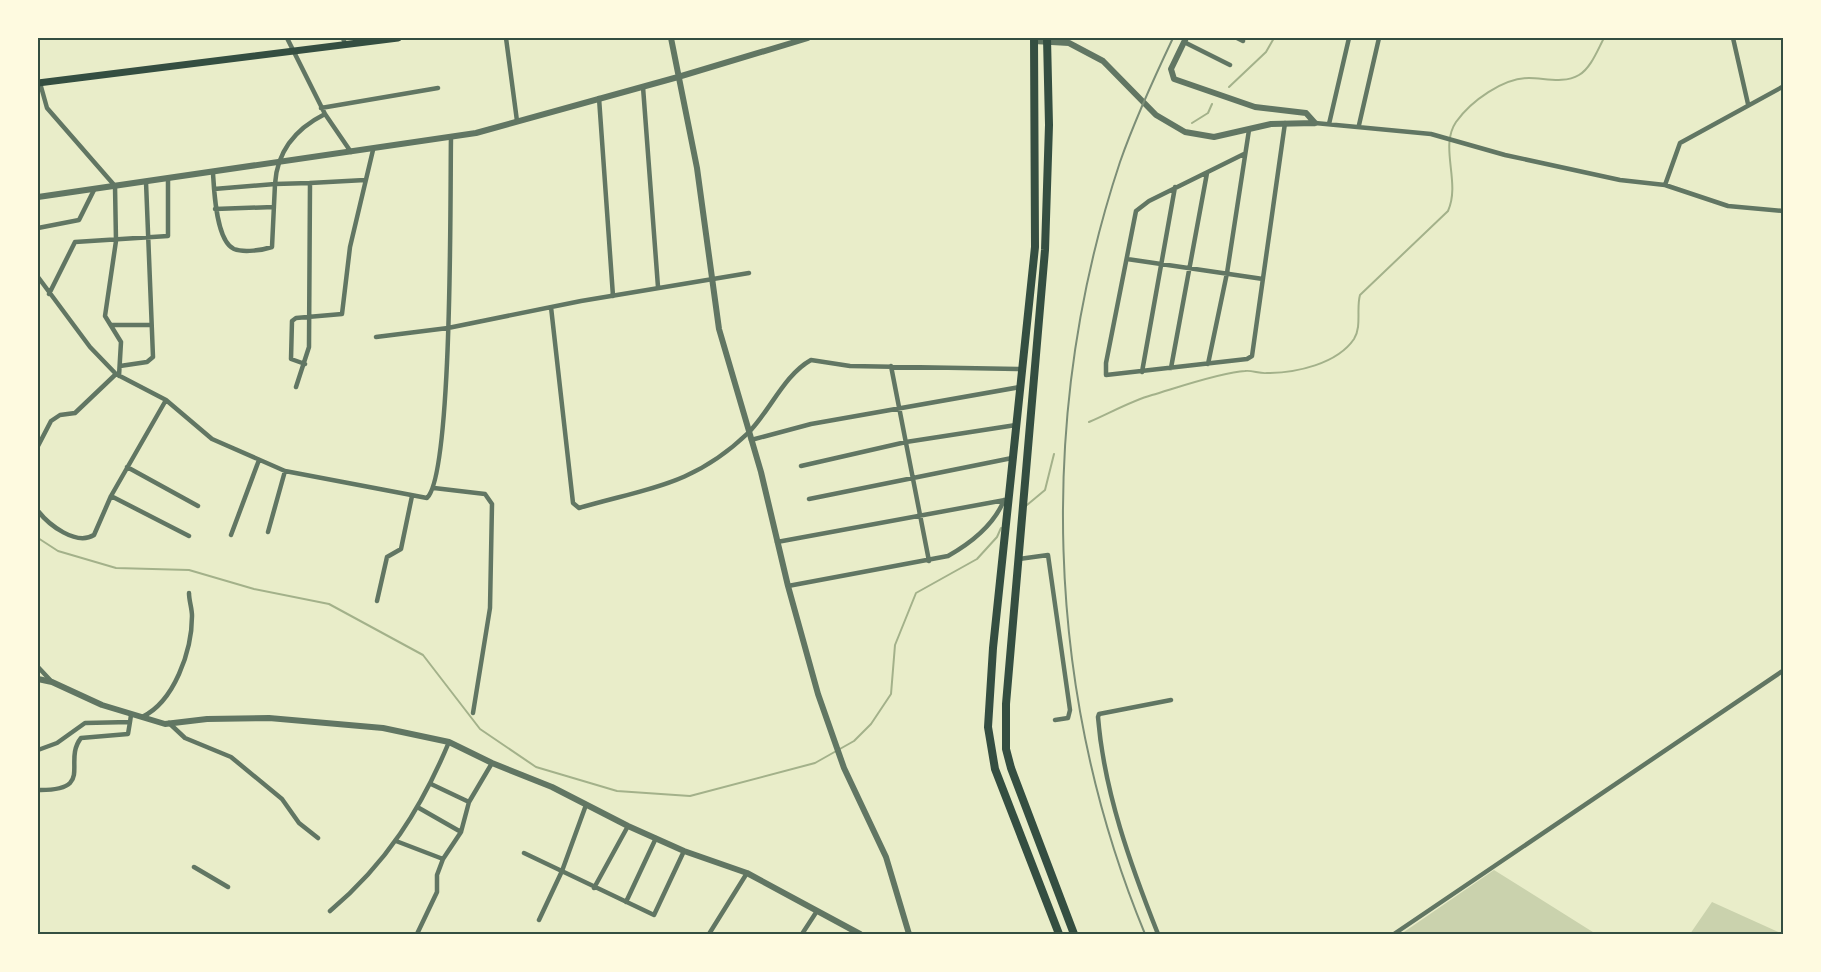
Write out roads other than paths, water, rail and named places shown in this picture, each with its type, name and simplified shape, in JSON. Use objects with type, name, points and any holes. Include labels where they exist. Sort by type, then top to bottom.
[{"type":"main road","points":[[39,83],[294,52],[344,41],[398,38]]},
{"type":"main road","points":[[1034,39],[1035,247],[1006,500],[988,727],[995,769],[1059,934]]},
{"type":"main road","points":[[1048,40],[1049,125],[1045,250],[1006,704],[1006,749],[1074,934]]},
{"type":"street","points":[[287,38],[321,108],[351,152]]},
{"type":"street","points":[[506,38],[517,121]]},
{"type":"street","points":[[671,38],[697,168],[710,278],[719,329],[751,440],[788,586],[834,743],[886,857],[909,934]]},
{"type":"street","points":[[38,197],[451,137],[678,77],[808,38]]},
{"type":"street","points":[[1237,38],[1243,41]]},
{"type":"street","points":[[1329,124],[1349,38]]},
{"type":"street","points":[[1359,125],[1379,38]]},
{"type":"street","points":[[1733,38],[1748,104]]},
{"type":"street","points":[[1034,39],[1069,43],[1103,61],[1156,115],[1177,129],[1199,136],[1227,136],[1285,123],[1359,125],[1440,137],[1457,143],[1620,180],[1665,185],[1728,206],[1784,211]]},
{"type":"street","points":[[1230,65],[1185,40],[1171,69],[1174,79],[1255,107],[1306,112],[1315,123]]},
{"type":"street","points":[[38,446],[51,420],[75,413],[118,375],[121,342],[105,316],[116,241],[116,186],[47,108],[39,83]]},
{"type":"street","points":[[643,86],[658,287]]},
{"type":"street","points":[[1665,185],[1680,143],[1784,86]]},
{"type":"street","points":[[321,108],[438,88]]},
{"type":"street","points":[[599,98],[613,296]]},
{"type":"street","points":[[213,173],[215,209],[231,246],[246,250],[271,248],[274,245],[276,164],[299,131],[325,114]]},
{"type":"street","points":[[1244,154],[1175,187],[1136,211],[1105,372],[1109,376],[1247,359],[1252,356],[1285,123]]},
{"type":"street","points":[[1208,364],[1227,273],[1249,130]]},
{"type":"street","points":[[38,277],[90,347],[118,375],[166,400],[206,435],[285,471],[427,498],[434,488],[443,427],[448,328],[451,137]]},
{"type":"street","points":[[305,364],[291,359],[292,321],[342,314],[350,247],[373,150]]},
{"type":"street","points":[[1171,368],[1207,173]]},
{"type":"street","points":[[49,294],[75,242],[167,236],[169,233],[168,179]]},
{"type":"street","points":[[214,189],[365,180]]},
{"type":"street","points":[[120,366],[151,360],[153,357],[146,182]]},
{"type":"street","points":[[296,387],[309,347],[309,183]]},
{"type":"street","points":[[1142,372],[1159,263],[1175,187]]},
{"type":"street","points":[[38,228],[79,220],[94,190]]},
{"type":"street","points":[[215,209],[274,207]]},
{"type":"street","points":[[1127,259],[1263,279]]},
{"type":"street","points":[[376,337],[448,328],[658,287],[749,273]]},
{"type":"street","points":[[551,307],[576,507],[619,499],[682,480],[704,467],[748,432],[809,361],[850,366],[1022,369]]},
{"type":"street","points":[[112,325],[151,325]]},
{"type":"street","points":[[891,366],[929,561]]},
{"type":"street","points":[[751,440],[812,424],[1020,387]]},
{"type":"street","points":[[38,511],[53,527],[87,539],[96,533],[111,496],[166,400]]},
{"type":"street","points":[[801,466],[906,442],[1016,424]]},
{"type":"street","points":[[809,499],[1012,458]]},
{"type":"street","points":[[231,535],[259,460]]},
{"type":"street","points":[[127,467],[198,506]]},
{"type":"street","points":[[268,532],[285,471]]},
{"type":"street","points":[[434,488],[485,494],[492,504],[490,608],[473,713]]},
{"type":"street","points":[[111,496],[189,536]]},
{"type":"street","points":[[377,601],[387,557],[401,549],[412,496]]},
{"type":"street","points":[[777,542],[1006,500]]},
{"type":"street","points":[[788,586],[948,556],[970,542],[995,517],[1006,500]]},
{"type":"street","points":[[1019,559],[1048,555],[1070,710],[1068,718],[1055,720]]},
{"type":"street","points":[[142,717],[162,704],[178,678],[192,622],[189,593]]},
{"type":"street","points":[[38,666],[52,682]]},
{"type":"street","points":[[1394,934],[1784,670]]},
{"type":"street","points":[[38,680],[52,682],[131,719]]},
{"type":"street","points":[[1158,934],[1136,878],[1112,795],[1100,740],[1098,717],[1100,714],[1171,700]]},
{"type":"street","points":[[38,750],[57,743],[84,723],[142,717],[155,719],[167,724],[185,738],[231,757],[282,799],[299,823],[318,838]]},
{"type":"street","points":[[167,724],[207,719],[269,718],[383,728],[449,742],[492,763],[552,786],[628,826],[684,851],[747,873],[860,934]]},
{"type":"street","points":[[38,790],[57,789],[69,784],[76,772],[77,745],[81,738],[128,734],[131,719]]},
{"type":"street","points":[[330,911],[366,879],[396,841],[419,808],[449,742]]},
{"type":"street","points":[[417,934],[437,892],[437,875],[443,859],[461,832],[469,802],[492,763]]},
{"type":"street","points":[[431,784],[469,802]]},
{"type":"street","points":[[539,920],[562,871],[586,805]]},
{"type":"street","points":[[419,808],[461,832]]},
{"type":"street","points":[[594,888],[628,826]]},
{"type":"street","points":[[626,902],[656,838]]},
{"type":"street","points":[[396,841],[443,859]]},
{"type":"street","points":[[524,853],[655,915],[684,851]]},
{"type":"street","points":[[194,867],[228,887]]},
{"type":"street","points":[[709,934],[747,873]]},
{"type":"street","points":[[802,934],[817,911]]},
{"type":"waterway","points":[[1229,87],[1266,52],[1274,38]]},
{"type":"waterway","points":[[1089,422],[1144,398],[1212,377],[1245,371],[1278,373],[1303,369],[1327,361],[1347,348],[1356,334],[1360,295],[1448,211],[1452,188],[1449,142],[1451,132],[1462,114],[1488,92],[1509,82],[1529,78],[1561,80],[1579,75],[1591,63],[1604,38]]},
{"type":"waterway","points":[[1192,123],[1208,113],[1212,104]]},
{"type":"waterway","points":[[1027,505],[1045,490],[1054,454]]},
{"type":"waterway","points":[[38,538],[58,551],[116,568],[189,570],[254,589],[329,604],[423,655],[480,729],[536,767],[617,791],[690,796],[815,763],[854,741],[871,724],[891,694],[895,645],[916,593],[977,559],[997,537],[1001,528]]},
{"type":"railway","points":[[1145,934],[1112,841],[1087,746],[1071,648],[1064,550],[1065,452],[1075,354],[1093,257],[1120,162],[1173,38]]}]
